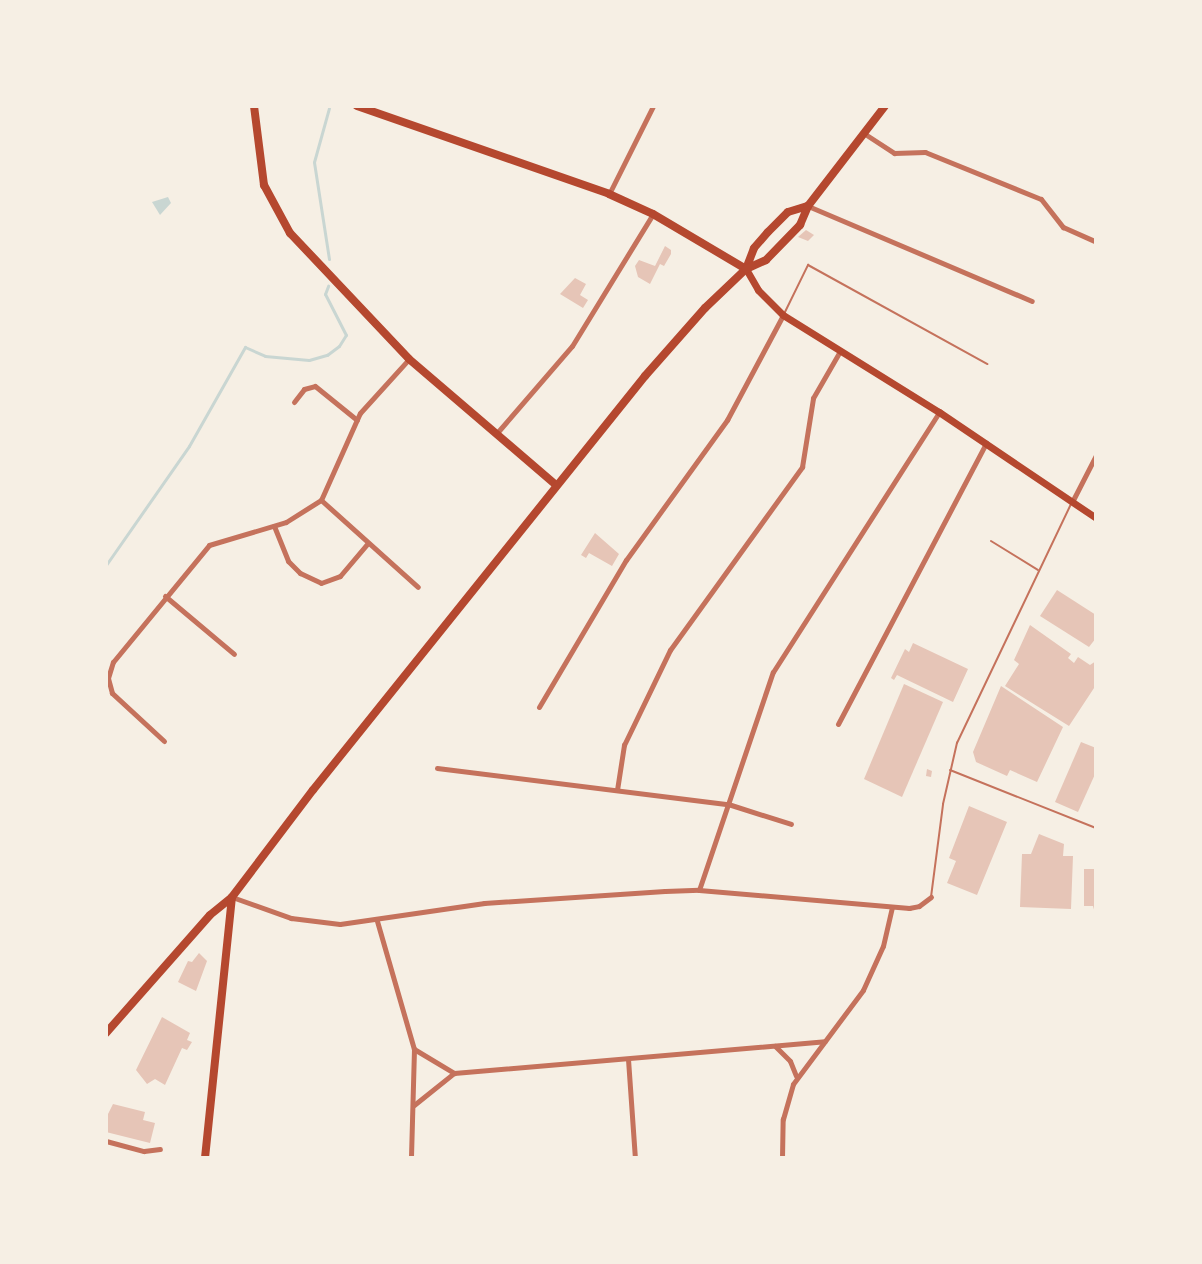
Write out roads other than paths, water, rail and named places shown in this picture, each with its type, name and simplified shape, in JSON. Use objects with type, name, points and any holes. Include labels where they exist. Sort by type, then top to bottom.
[{"type":"highway","points":[[256,106],[261,172],[275,212],[333,280],[409,359],[556,484]]},
{"type":"highway","points":[[357,106],[609,194],[653,214],[746,269]]},
{"type":"highway","points":[[206,1158],[232,897],[556,484],[691,321],[746,269],[766,260],[800,225],[808,206],[885,106]]},
{"type":"highway","points":[[746,269],[754,248],[768,232],[788,212],[808,206]]},
{"type":"main road","points":[[746,269],[758,290],[783,315],[939,412],[1095,518]]},
{"type":"main road","points":[[106,1033],[210,915],[232,897]]},
{"type":"street","points":[[609,194],[653,106]]},
{"type":"street","points":[[865,134],[894,153],[925,152],[1041,199],[1063,227],[1095,242]]},
{"type":"street","points":[[808,206],[1032,301]]},
{"type":"street","points":[[496,435],[572,346],[653,214]]},
{"type":"street","points":[[539,707],[626,560],[727,420],[783,315]]},
{"type":"street","points":[[617,790],[624,745],[670,650],[802,467],[813,398],[840,351]]},
{"type":"street","points":[[164,741],[115,698],[108,678],[113,662],[209,545],[274,526],[298,516],[321,500],[357,420],[409,359]]},
{"type":"street","points":[[294,402],[303,389],[315,386],[357,420]]},
{"type":"street","points":[[699,890],[773,672],[939,412]]},
{"type":"street","points":[[838,724],[986,443]]},
{"type":"street","points":[[1072,502],[1095,455]]},
{"type":"street","points":[[321,500],[418,587]]},
{"type":"street","points":[[274,526],[288,561],[300,573],[321,583],[340,576],[368,543]]},
{"type":"street","points":[[165,596],[234,654]]},
{"type":"street","points":[[437,768],[728,804],[791,824]]},
{"type":"street","points":[[232,897],[263,911],[315,923],[377,921],[484,903],[699,890],[914,908],[931,897]]},
{"type":"street","points":[[782,1158],[783,1119],[796,1076],[850,1011],[870,976],[883,946],[892,907]]},
{"type":"street","points":[[377,921],[414,1049],[411,1158]]},
{"type":"street","points":[[414,1105],[454,1073],[825,1041]]},
{"type":"street","points":[[775,1046],[790,1061],[796,1076]]},
{"type":"street","points":[[414,1049],[454,1073]]},
{"type":"street","points":[[628,1059],[635,1158]]},
{"type":"street","points":[[106,1141],[144,1151],[160,1149]]},
{"type":"street","points":[[142,1158],[144,1151]]},
{"type":"lane","points":[[783,315],[808,265],[987,364]]},
{"type":"lane","points":[[931,897],[950,770],[966,717],[1072,502]]},
{"type":"lane","points":[[991,541],[1038,570]]},
{"type":"lane","points":[[950,770],[1095,828]]},
{"type":"waterway","points":[[329,108],[314,162],[329,259]]},
{"type":"waterway","points":[[106,565],[189,446],[245,347],[265,356],[309,360],[327,355],[339,346],[346,335],[325,294],[328,286]]}]
